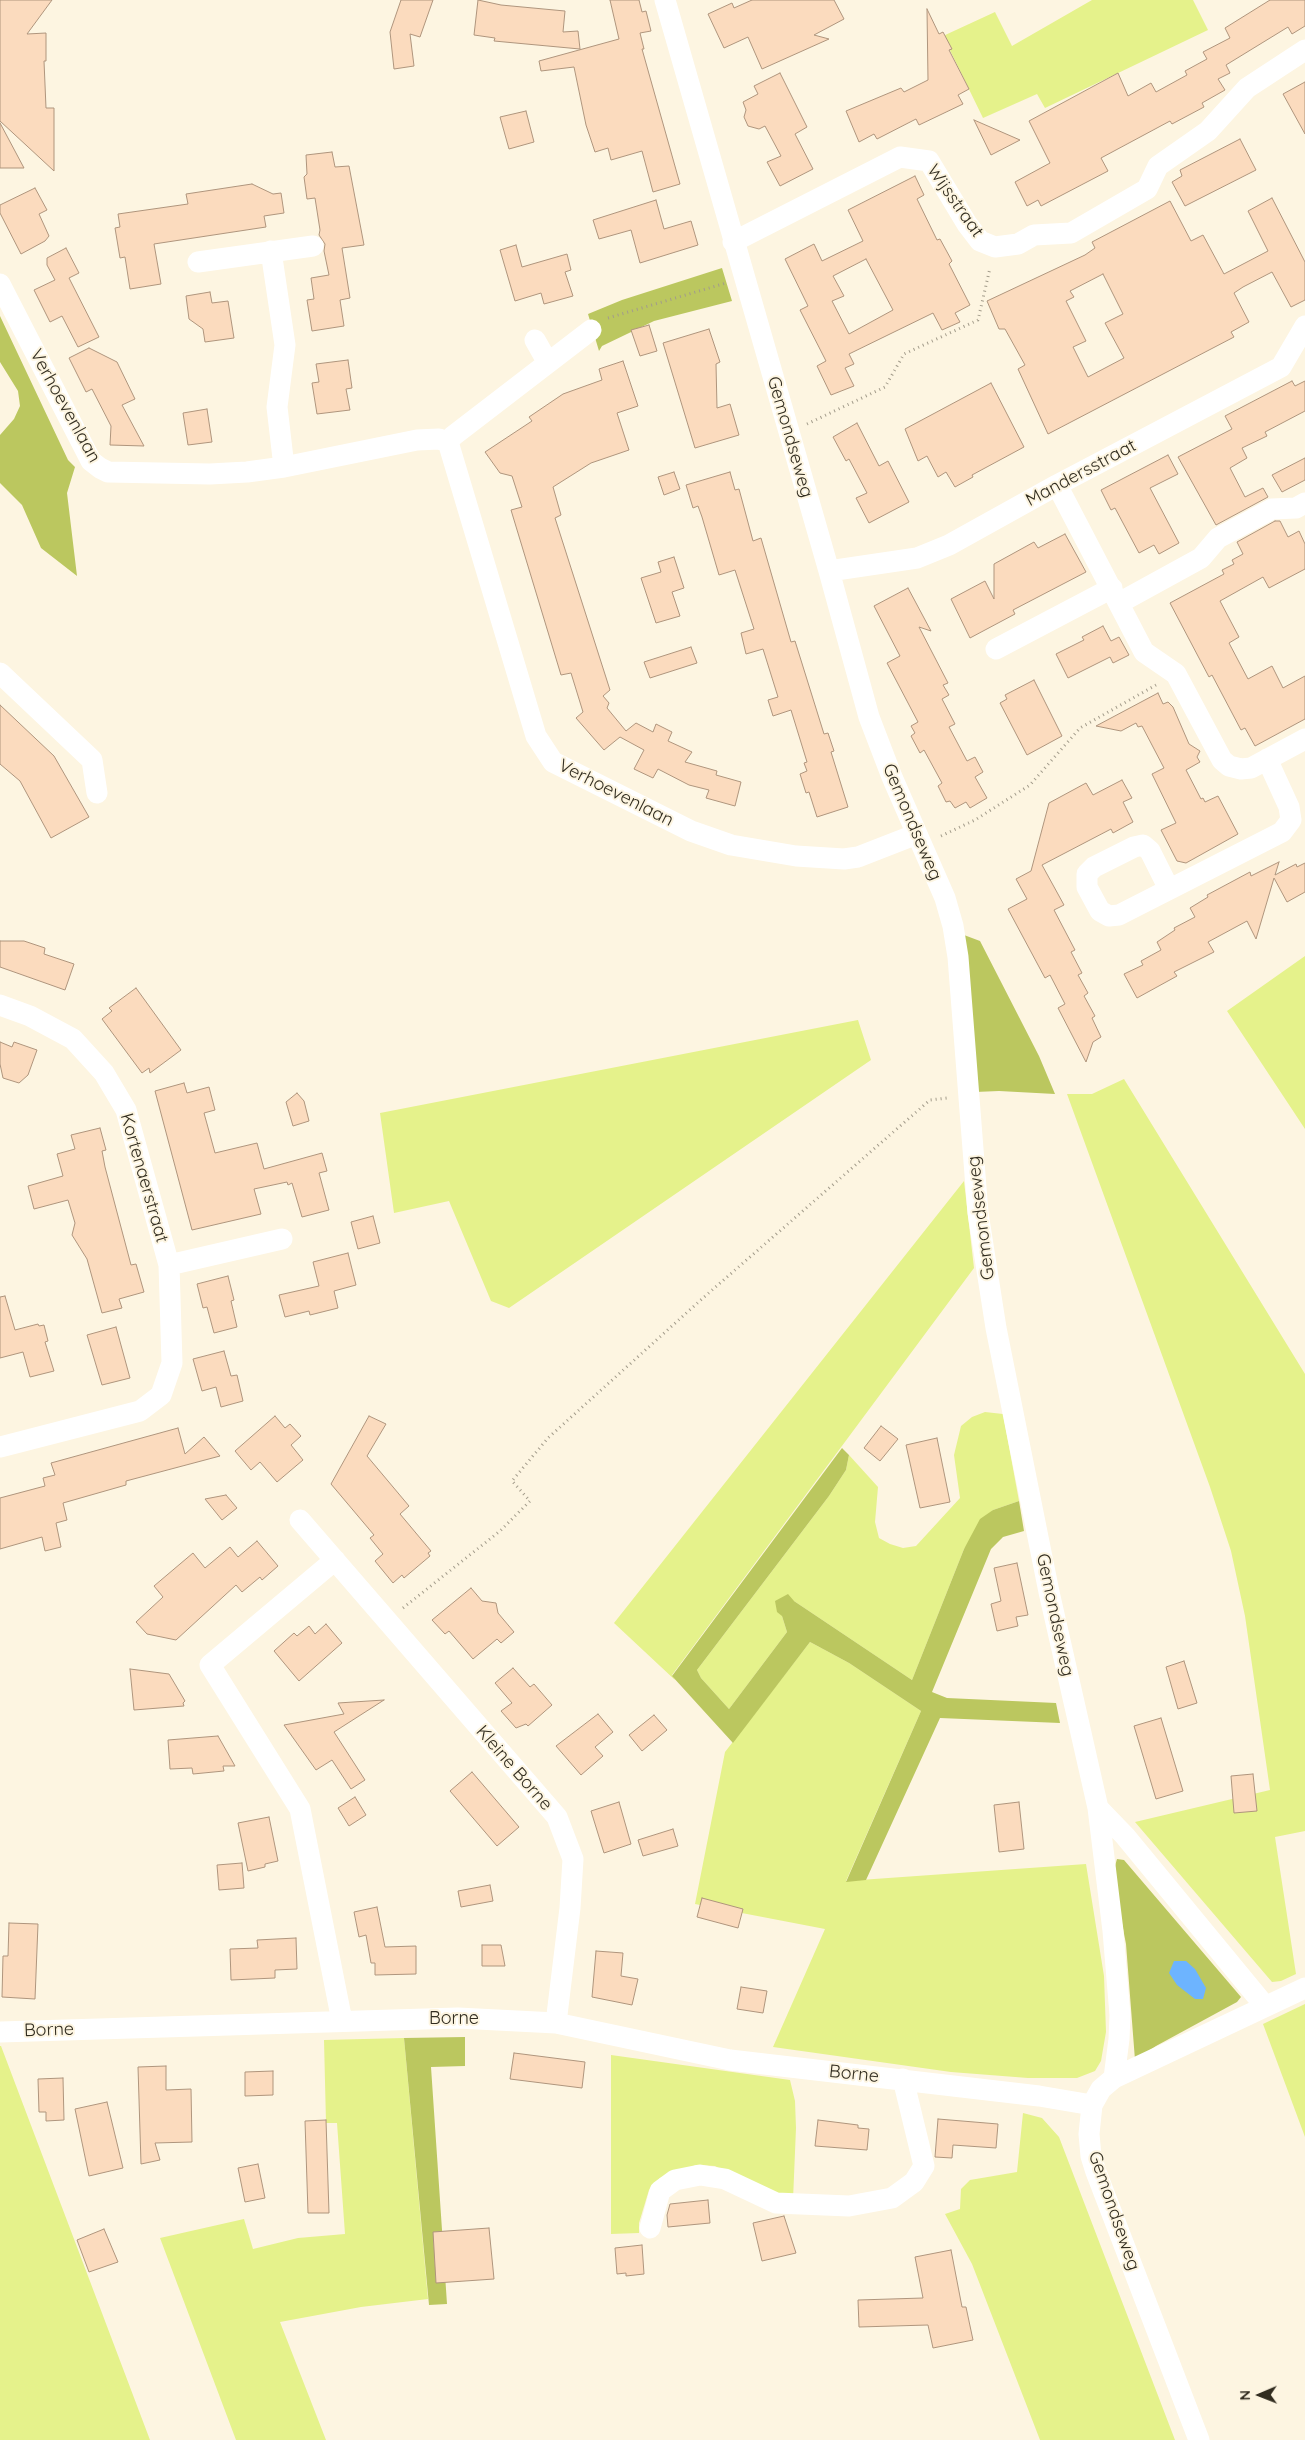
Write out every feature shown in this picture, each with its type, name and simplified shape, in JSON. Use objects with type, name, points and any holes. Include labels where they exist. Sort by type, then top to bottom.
[{"type":"street","name":"Gemondseweg","points":[[664,0],[830,572],[869,717],[892,777],[945,898],[953,926],[958,957],[978,1213],[996,1328],[1049,1592],[1098,1808],[1113,1931],[1120,2015],[1119,2039],[1114,2078],[1100,2089],[1092,2105],[1089,2134],[1091,2156],[1199,2440]]},
{"type":"street","name":"Wijsstraat","points":[[733,242],[900,157],[929,161],[966,224],[980,241],[995,247],[1018,244],[1034,235],[1071,233],[1147,189],[1158,166],[1208,131],[1247,88],[1305,50]]},
{"type":"street","points":[[198,262],[313,246]]},
{"type":"street","points":[[271,251],[285,345],[277,407],[284,467]]},
{"type":"street","name":"Verhoevenlaan","points":[[0,284],[91,461],[100,468],[116,473],[210,474],[284,467],[417,440],[439,439],[448,442],[536,736],[553,762],[691,831],[731,845],[796,856],[844,859],[919,839]]},
{"type":"street","name":"Mandersstraat","points":[[830,572],[916,558],[949,546],[1057,485],[1281,367],[1305,326]]},
{"type":"street","points":[[448,442],[453,436],[591,330]]},
{"type":"street","points":[[535,340],[548,363]]},
{"type":"street","points":[[1057,485],[1144,652],[1176,674],[1222,760],[1229,766],[1241,769],[1251,768],[1305,739]]},
{"type":"street","points":[[996,649],[1201,558],[1218,538],[1272,509],[1296,508],[1305,503]]},
{"type":"street","points":[[0,673],[92,760],[97,793]]},
{"type":"street","points":[[1170,889],[1282,832],[1292,820],[1289,807],[1267,759]]},
{"type":"street","name":"Kortenaerstraat","points":[[0,1005],[30,1016],[73,1039],[104,1073],[126,1110],[169,1265],[172,1363],[161,1395],[140,1411],[0,1447]]},
{"type":"street","name":"Kortenaerstraat","points":[[169,1265],[282,1239]]},
{"type":"street","name":"Kleine Borne","points":[[300,1520],[557,1817],[573,1859],[570,1908],[556,2023]]},
{"type":"street","points":[[335,1560],[210,1665],[300,1809],[342,2021]]},
{"type":"street","points":[[1098,1808],[1125,1836],[1265,2006]]},
{"type":"street","points":[[1114,2078],[1305,1988]]},
{"type":"street","name":"Borne","points":[[0,2032],[458,2018],[556,2023],[730,2060],[903,2079],[1039,2096],[1092,2105]]},
{"type":"street","name":"Borne","points":[[650,2228],[660,2191],[674,2180],[700,2175],[725,2179],[776,2203],[849,2206],[892,2198],[914,2182],[924,2166],[903,2079]]},
{"type":"path","points":[[789,433],[885,387],[904,354],[978,320],[995,247]]},
{"type":"path","points":[[591,330],[612,315],[744,278]]},
{"type":"path","points":[[919,839],[1006,802],[1030,785],[1080,728],[1176,674]]},
{"type":"path","points":[[387,1621],[500,1531],[530,1501],[512,1481],[548,1438],[570,1418],[930,1100],[968,1095]]},
{"type":"green space","points":[[1092,0],[1193,0],[1208,30],[1045,108],[1037,94],[983,118],[943,36],[995,12],[1012,46]]},
{"type":"green space","points":[[722,268],[732,301],[654,321],[602,346],[599,351],[588,314],[622,300]]},
{"type":"green space","points":[[0,316],[68,460],[75,467],[67,493],[77,576],[41,548],[22,505],[0,483],[0,435],[14,419],[20,406],[18,391],[0,362]]},
{"type":"green space","points":[[964,935],[980,941],[1039,1056],[1055,1094],[999,1091],[975,1092]]},
{"type":"green space","points":[[1305,956],[1305,1129],[1227,1011]]},
{"type":"green space","points":[[858,1020],[871,1060],[509,1308],[491,1301],[449,1201],[394,1213],[380,1113]]},
{"type":"green space","points":[[1124,1079],[1305,1374],[1305,1831],[1275,1837],[1296,1974],[1281,1981],[1272,1982],[1135,1822],[1270,1790],[1245,1616],[1231,1551],[1210,1487],[1067,1094],[1092,1094]]},
{"type":"green space","points":[[964,1181],[974,1268],[672,1675],[675,1680],[614,1623]]},
{"type":"green space","points":[[985,1412],[1003,1414],[1019,1501],[993,1510],[964,1549],[912,1680],[794,1601],[782,1616],[787,1632],[729,1709],[701,1678],[697,1670],[829,1496],[846,1470],[849,1455],[878,1487],[875,1522],[879,1538],[903,1548],[916,1546],[960,1498],[954,1455],[961,1426],[972,1417]]},
{"type":"green space","points":[[842,1448],[849,1455],[846,1470],[829,1496],[697,1670],[701,1678],[729,1709],[787,1632],[782,1616],[777,1612],[775,1601],[788,1594],[794,1601],[912,1680],[964,1549],[980,1519],[993,1510],[1019,1501],[1024,1531],[1003,1537],[991,1549],[932,1692],[947,1698],[1056,1703],[1060,1723],[940,1718],[866,1880],[846,1882],[921,1711],[849,1663],[810,1642],[733,1743],[672,1676]]},
{"type":"green space","points":[[810,1642],[849,1663],[921,1711],[846,1881],[1086,1864],[1104,1976],[1106,2032],[1101,2061],[1095,2071],[1077,2078],[1028,2078],[951,2072],[773,2047],[825,1929],[695,1904],[725,1752]]},
{"type":"green space","points":[[1117,1859],[1124,1860],[1241,1997],[1237,2002],[1156,2046],[1135,2060],[1126,1944],[1118,1903],[1115,1866]]},
{"type":"green space","points":[[1305,2004],[1305,2137],[1263,2024]]},
{"type":"green space","points":[[465,2037],[465,2066],[431,2067],[447,2304],[429,2305],[404,2038]]},
{"type":"green space","points":[[404,2038],[428,2299],[361,2307],[280,2322],[326,2440],[236,2440],[160,2238],[244,2219],[253,2249],[298,2238],[345,2234],[337,2123],[326,2123],[324,2040]]},
{"type":"green space","points":[[1,2046],[150,2440],[0,2440]]},
{"type":"green space","points":[[611,2055],[790,2080],[795,2101],[796,2128],[793,2200],[745,2183],[715,2166],[696,2165],[660,2178],[649,2190],[639,2223],[639,2233],[611,2234]]},
{"type":"green space","points":[[1023,2113],[1042,2118],[1059,2137],[1175,2440],[1040,2440],[972,2264],[945,2214],[960,2209],[961,2189],[970,2180],[1017,2172]]},
{"type":"water","points":[[1174,1961],[1186,1961],[1195,1969],[1206,1988],[1203,1999],[1195,1999],[1177,1985],[1169,1973]]},
{"type":"building","points":[[0,0],[52,0],[27,34],[46,33],[46,61],[44,61],[46,108],[54,108],[54,171],[0,121]]},
{"type":"building","points":[[401,0],[433,0],[420,37],[410,34],[414,66],[394,69],[390,32]]},
{"type":"building","points":[[478,0],[501,5],[565,11],[563,32],[578,31],[580,49],[494,41],[495,38],[474,35]]},
{"type":"building","points":[[610,0],[639,0],[642,12],[646,11],[651,31],[640,33],[644,49],[642,49],[680,184],[653,192],[642,151],[611,160],[608,148],[595,152],[586,125],[574,67],[541,71],[539,61],[619,39]]},
{"type":"building","points":[[752,0],[834,0],[844,19],[814,35],[829,39],[762,69],[748,37],[724,48],[708,14],[732,3],[734,8]]},
{"type":"building","points":[[1270,0],[1305,0],[1305,26],[1292,34],[1288,27],[1226,65],[1230,73],[1218,79],[1225,90],[1202,103],[1204,107],[1172,124],[1170,121],[1101,158],[1108,171],[1041,206],[1038,200],[1027,206],[1015,182],[1050,163],[1029,121],[1118,73],[1128,96],[1151,83],[1156,92],[1187,75],[1185,71],[1207,59],[1203,52],[1230,38],[1225,28]]},
{"type":"building","points":[[927,9],[939,34],[943,32],[952,49],[949,50],[969,89],[958,95],[963,104],[919,125],[916,119],[877,139],[874,134],[859,142],[846,111],[901,88],[904,92],[928,80]]},
{"type":"building","points":[[780,73],[807,127],[795,134],[813,169],[780,186],[767,162],[781,156],[765,126],[759,129],[748,126],[744,117],[746,110],[743,102],[758,94],[754,86]]},
{"type":"building","points":[[1305,82],[1305,134],[1283,94]]},
{"type":"building","points":[[526,111],[534,142],[509,149],[500,117]]},
{"type":"building","points":[[974,120],[1020,140],[991,155]]},
{"type":"building","points":[[0,123],[24,168],[0,168]]},
{"type":"building","points":[[1240,139],[1256,170],[1185,206],[1172,182],[1182,176],[1180,170]]},
{"type":"building","points":[[332,152],[335,167],[349,166],[364,245],[342,248],[350,298],[340,300],[344,326],[312,331],[307,300],[314,299],[311,278],[329,275],[324,251],[325,244],[319,235],[320,230],[315,198],[307,199],[304,177],[307,174],[306,155]]},
{"type":"building","points":[[915,176],[924,195],[917,199],[937,240],[940,239],[952,261],[949,264],[970,305],[955,313],[960,322],[942,330],[933,313],[849,354],[854,364],[845,368],[854,386],[831,395],[817,366],[826,361],[800,310],[808,306],[785,259],[814,244],[822,261],[863,241],[848,210]],"holes":[[[866,259],[893,310],[849,334],[832,301],[844,296],[833,276]]]},
{"type":"building","points":[[252,184],[273,194],[281,193],[284,213],[264,216],[266,227],[154,244],[161,284],[130,289],[125,257],[120,258],[115,228],[120,227],[118,214],[188,204],[186,194]]},
{"type":"building","points":[[35,188],[47,210],[39,214],[49,236],[45,241],[21,254],[0,213],[0,205]]},
{"type":"building","points":[[1272,198],[1305,262],[1305,300],[1291,307],[1272,272],[1243,287],[1234,293],[1249,322],[1231,332],[1234,337],[1048,434],[1018,369],[1025,365],[1005,329],[999,329],[987,301],[1085,255],[1095,248],[1092,242],[1170,201],[1191,241],[1203,235],[1224,274],[1268,251],[1248,211]],"holes":[[[1103,274],[1123,314],[1105,323],[1124,358],[1088,377],[1073,347],[1086,341],[1066,301],[1074,297],[1070,291]]]},
{"type":"building","points":[[656,200],[664,229],[691,221],[698,245],[640,263],[631,230],[599,239],[593,220]]},
{"type":"building","points":[[516,245],[522,267],[567,254],[571,270],[565,272],[573,296],[544,304],[541,293],[515,301],[500,250]]},
{"type":"building","points":[[66,248],[79,273],[69,278],[99,337],[78,347],[62,316],[50,322],[34,290],[55,280],[47,265],[47,258]]},
{"type":"building","points":[[210,292],[212,303],[228,301],[234,338],[205,342],[203,329],[189,319],[186,296]]},
{"type":"building","points":[[649,325],[657,351],[640,356],[631,330]]},
{"type":"building","points":[[709,329],[720,362],[716,364],[717,408],[730,404],[739,435],[695,448],[663,343]]},
{"type":"building","points":[[89,348],[117,362],[135,399],[122,405],[144,446],[110,445],[111,426],[92,389],[86,392],[69,358]]},
{"type":"building","points":[[348,360],[352,388],[346,389],[350,410],[317,414],[312,383],[319,382],[316,364]]},
{"type":"building","points":[[623,361],[638,406],[617,413],[629,450],[591,463],[553,487],[561,515],[555,518],[610,690],[603,696],[609,703],[607,708],[626,731],[636,723],[653,732],[656,724],[672,732],[668,741],[692,752],[685,762],[717,771],[716,775],[741,782],[735,806],[706,798],[709,790],[689,785],[658,769],[653,778],[634,769],[644,750],[620,737],[604,750],[576,718],[583,712],[571,673],[561,675],[511,510],[522,507],[512,476],[500,473],[485,452],[532,421],[529,417],[563,394],[602,380],[599,369]]},
{"type":"building","points":[[1292,381],[1295,386],[1305,381],[1305,411],[1265,432],[1267,436],[1242,448],[1247,458],[1230,468],[1245,497],[1263,488],[1268,497],[1216,525],[1178,457],[1232,429],[1225,416]]},
{"type":"building","points":[[991,383],[1024,447],[972,475],[973,477],[955,487],[946,472],[938,477],[927,456],[918,461],[905,429]]},
{"type":"building","points":[[207,409],[212,442],[188,445],[183,413]]},
{"type":"building","points":[[857,423],[879,466],[888,461],[909,502],[869,523],[856,498],[867,493],[849,459],[846,461],[833,437]]},
{"type":"building","points":[[1168,455],[1178,474],[1150,488],[1179,543],[1159,554],[1154,545],[1139,553],[1115,508],[1111,510],[1101,490]]},
{"type":"building","points":[[1305,458],[1305,480],[1282,492],[1272,475]]},
{"type":"building","points":[[674,472],[680,489],[664,495],[658,477]]},
{"type":"building","points":[[730,472],[735,490],[739,489],[753,541],[761,538],[791,642],[795,641],[824,734],[828,733],[834,751],[831,752],[848,807],[817,817],[809,792],[806,793],[800,774],[807,771],[804,763],[807,762],[791,710],[773,716],[768,700],[778,697],[763,649],[746,654],[741,633],[754,629],[735,570],[719,575],[698,506],[693,508],[686,485]]},
{"type":"building","points":[[1275,521],[1280,521],[1288,537],[1299,531],[1305,544],[1305,569],[1269,588],[1263,577],[1220,601],[1239,637],[1229,643],[1248,679],[1272,666],[1283,688],[1305,676],[1305,719],[1255,746],[1245,728],[1241,730],[1212,675],[1209,677],[1170,603],[1224,574],[1222,570],[1234,564],[1232,560],[1243,554],[1237,542]]},
{"type":"building","points":[[1065,534],[1086,572],[1013,610],[1015,614],[970,638],[951,599],[985,581],[994,599],[994,564],[1034,542],[1038,548]]},
{"type":"building","points":[[674,557],[684,588],[672,592],[680,616],[656,623],[641,578],[661,572],[658,562]]},
{"type":"building","points":[[908,588],[931,631],[919,627],[948,683],[943,685],[949,695],[942,699],[955,724],[949,727],[967,761],[975,757],[983,772],[975,777],[987,798],[970,808],[966,802],[955,808],[950,801],[946,802],[938,786],[942,783],[924,750],[920,753],[911,736],[915,733],[911,726],[918,722],[887,663],[900,656],[874,606]]},
{"type":"building","points":[[1103,626],[1111,641],[1119,637],[1129,655],[1113,663],[1110,657],[1068,678],[1056,654],[1084,640],[1082,637]]},
{"type":"building","points":[[691,647],[697,663],[650,678],[644,662]]},
{"type":"building","points":[[1034,680],[1062,736],[1027,755],[1000,703],[1007,699],[1005,695]]},
{"type":"building","points":[[1158,693],[1163,704],[1168,702],[1173,707],[1189,744],[1200,751],[1197,757],[1200,762],[1186,770],[1201,799],[1203,798],[1205,802],[1218,796],[1238,834],[1186,863],[1177,861],[1161,830],[1176,823],[1152,774],[1164,768],[1142,726],[1138,727],[1136,723],[1121,731],[1096,726]]},
{"type":"building","points":[[0,705],[54,756],[89,817],[51,838],[20,781],[0,764]]},
{"type":"building","points":[[1122,780],[1132,798],[1123,802],[1133,822],[1113,833],[1111,829],[1042,865],[1064,905],[1054,910],[1075,950],[1071,952],[1082,973],[1078,975],[1088,993],[1084,996],[1095,1016],[1092,1018],[1101,1037],[1093,1042],[1086,1062],[1058,1008],[1065,1004],[1050,975],[1045,978],[1008,909],[1027,899],[1016,879],[1031,871],[1049,803],[1086,783],[1093,795]]},
{"type":"building","points":[[1279,862],[1275,875],[1296,864],[1297,867],[1305,863],[1305,892],[1287,902],[1274,878],[1256,939],[1247,921],[1208,942],[1214,952],[1174,972],[1177,976],[1137,998],[1124,974],[1143,965],[1141,961],[1161,950],[1157,942],[1175,930],[1174,928],[1195,917],[1190,908],[1208,897],[1207,895],[1250,872],[1251,876]]},
{"type":"building","points":[[0,941],[24,941],[45,948],[44,954],[74,964],[65,990],[0,967]]},
{"type":"building","points":[[136,988],[181,1050],[150,1073],[149,1068],[142,1073],[102,1019],[112,1011],[109,1008]]},
{"type":"building","points":[[0,1042],[12,1047],[14,1042],[37,1050],[28,1075],[19,1083],[3,1078],[0,1064]]},
{"type":"building","points":[[184,1083],[187,1093],[209,1087],[215,1110],[204,1113],[215,1153],[257,1143],[264,1169],[322,1153],[327,1171],[319,1173],[329,1210],[302,1217],[292,1183],[288,1185],[287,1182],[254,1189],[261,1214],[192,1230],[155,1091]]},
{"type":"building","points":[[297,1093],[304,1101],[309,1121],[293,1126],[286,1102]]},
{"type":"building","points":[[100,1128],[106,1150],[102,1151],[105,1167],[131,1265],[136,1264],[144,1292],[119,1299],[122,1308],[102,1313],[87,1259],[72,1235],[75,1223],[68,1200],[34,1209],[28,1186],[63,1176],[57,1154],[75,1149],[71,1135]]},
{"type":"building","points":[[373,1216],[380,1243],[358,1249],[351,1222]]},
{"type":"building","points":[[348,1253],[356,1285],[334,1291],[338,1308],[310,1315],[309,1311],[285,1317],[279,1295],[319,1286],[313,1262]]},
{"type":"building","points":[[228,1276],[234,1300],[231,1301],[237,1327],[214,1333],[207,1307],[203,1308],[197,1284]]},
{"type":"building","points":[[5,1296],[15,1330],[38,1324],[39,1326],[44,1325],[48,1341],[45,1342],[54,1371],[30,1377],[23,1352],[0,1358],[0,1297]]},
{"type":"building","points":[[116,1327],[130,1378],[102,1385],[87,1335]]},
{"type":"building","points":[[224,1351],[231,1376],[237,1375],[243,1401],[221,1407],[216,1387],[202,1391],[193,1359]]},
{"type":"building","points":[[275,1416],[285,1428],[290,1424],[301,1436],[291,1445],[303,1460],[277,1482],[260,1462],[251,1470],[235,1451]]},
{"type":"building","points":[[369,1416],[386,1424],[367,1456],[409,1506],[400,1514],[431,1551],[428,1553],[430,1556],[404,1578],[402,1575],[393,1583],[375,1561],[383,1554],[370,1538],[374,1535],[331,1484]]},
{"type":"building","points":[[881,1426],[898,1439],[880,1461],[864,1448]]},
{"type":"building","points":[[178,1428],[185,1454],[204,1437],[220,1456],[126,1481],[126,1485],[63,1503],[67,1520],[56,1523],[61,1547],[45,1551],[42,1537],[0,1549],[0,1498],[45,1486],[43,1478],[55,1475],[51,1463]]},
{"type":"building","points":[[937,1438],[950,1502],[920,1508],[906,1445]]},
{"type":"building","points":[[226,1495],[237,1508],[222,1520],[205,1499]]},
{"type":"building","points":[[257,1541],[278,1566],[262,1580],[260,1577],[242,1592],[236,1585],[176,1640],[147,1634],[136,1622],[163,1597],[154,1586],[193,1553],[205,1568],[230,1547],[238,1557]]},
{"type":"building","points":[[1017,1563],[1028,1615],[1016,1617],[1018,1626],[997,1631],[991,1604],[1001,1601],[994,1568]]},
{"type":"building","points":[[471,1588],[482,1601],[496,1603],[498,1613],[514,1632],[501,1643],[497,1639],[473,1659],[449,1631],[445,1634],[432,1620]]},
{"type":"building","points":[[326,1624],[342,1643],[299,1681],[274,1651],[294,1633],[297,1636],[309,1626],[315,1634]]},
{"type":"building","points":[[1184,1661],[1197,1703],[1178,1709],[1166,1667]]},
{"type":"building","points":[[513,1668],[530,1687],[534,1684],[552,1705],[528,1726],[526,1724],[516,1728],[501,1711],[512,1703],[495,1683]]},
{"type":"building","points":[[130,1669],[169,1674],[185,1701],[183,1703],[184,1706],[134,1710]]},
{"type":"building","points":[[384,1700],[334,1732],[365,1780],[351,1789],[332,1760],[316,1770],[284,1725],[344,1714],[338,1703]]},
{"type":"building","points":[[598,1714],[613,1732],[595,1747],[603,1756],[581,1775],[556,1746]]},
{"type":"building","points":[[654,1715],[667,1730],[642,1751],[629,1735]]},
{"type":"building","points":[[1161,1718],[1183,1791],[1156,1799],[1134,1726]]},
{"type":"building","points":[[218,1736],[235,1766],[223,1766],[224,1771],[193,1774],[192,1768],[170,1769],[168,1740]]},
{"type":"building","points":[[472,1772],[519,1827],[497,1846],[450,1791]]},
{"type":"building","points":[[1253,1774],[1257,1811],[1234,1813],[1231,1776]]},
{"type":"building","points":[[355,1797],[366,1815],[349,1826],[338,1808]]},
{"type":"building","points":[[619,1802],[631,1844],[604,1853],[591,1811]]},
{"type":"building","points":[[1019,1802],[1024,1849],[999,1852],[994,1805]]},
{"type":"building","points":[[269,1817],[278,1861],[265,1864],[265,1867],[248,1871],[238,1823]]},
{"type":"building","points":[[673,1829],[678,1846],[643,1856],[638,1840]]},
{"type":"building","points":[[242,1863],[244,1888],[219,1890],[217,1865]]},
{"type":"building","points":[[490,1885],[493,1901],[461,1907],[458,1891]]},
{"type":"building","points":[[702,1898],[743,1909],[738,1928],[697,1917]]},
{"type":"building","points":[[377,1907],[385,1947],[416,1946],[416,1974],[375,1975],[375,1963],[371,1963],[366,1935],[359,1937],[354,1912]]},
{"type":"building","points":[[9,1923],[38,1924],[35,1999],[2,1997],[3,1956],[8,1956]]},
{"type":"building","points":[[296,1938],[297,1969],[275,1970],[275,1978],[231,1980],[230,1949],[258,1948],[257,1940]]},
{"type":"building","points":[[482,1945],[501,1945],[505,1966],[482,1966]]},
{"type":"building","points":[[596,1951],[623,1953],[621,1976],[638,1979],[632,2005],[592,1997]]},
{"type":"building","points":[[741,1987],[767,1991],[763,2013],[737,2009]]},
{"type":"building","points":[[514,2053],[585,2062],[582,2088],[510,2079]]},
{"type":"building","points":[[166,2066],[166,2090],[191,2089],[192,2142],[155,2143],[160,2160],[141,2164],[138,2067]]},
{"type":"building","points":[[273,2071],[273,2095],[245,2096],[245,2072]]},
{"type":"building","points":[[63,2078],[64,2120],[46,2121],[46,2112],[39,2112],[38,2079]]},
{"type":"building","points":[[107,2102],[123,2168],[89,2176],[75,2109]]},
{"type":"building","points":[[938,2119],[998,2124],[996,2148],[953,2145],[952,2158],[935,2157]]},
{"type":"building","points":[[326,2120],[329,2213],[308,2213],[305,2121]]},
{"type":"building","points":[[818,2120],[858,2125],[858,2128],[869,2129],[867,2150],[815,2146]]},
{"type":"building","points":[[258,2164],[265,2198],[245,2202],[238,2168]]},
{"type":"building","points":[[708,2200],[710,2223],[668,2227],[667,2215],[670,2204]]},
{"type":"building","points":[[784,2216],[796,2253],[762,2261],[753,2223]]},
{"type":"building","points":[[489,2228],[494,2279],[436,2283],[433,2232]]},
{"type":"building","points":[[104,2229],[118,2262],[89,2272],[77,2240]]},
{"type":"building","points":[[642,2245],[644,2274],[626,2276],[626,2273],[617,2274],[615,2248]]},
{"type":"building","points":[[951,2250],[962,2307],[966,2307],[973,2340],[933,2348],[928,2325],[859,2327],[858,2300],[923,2298],[915,2257]]}]
